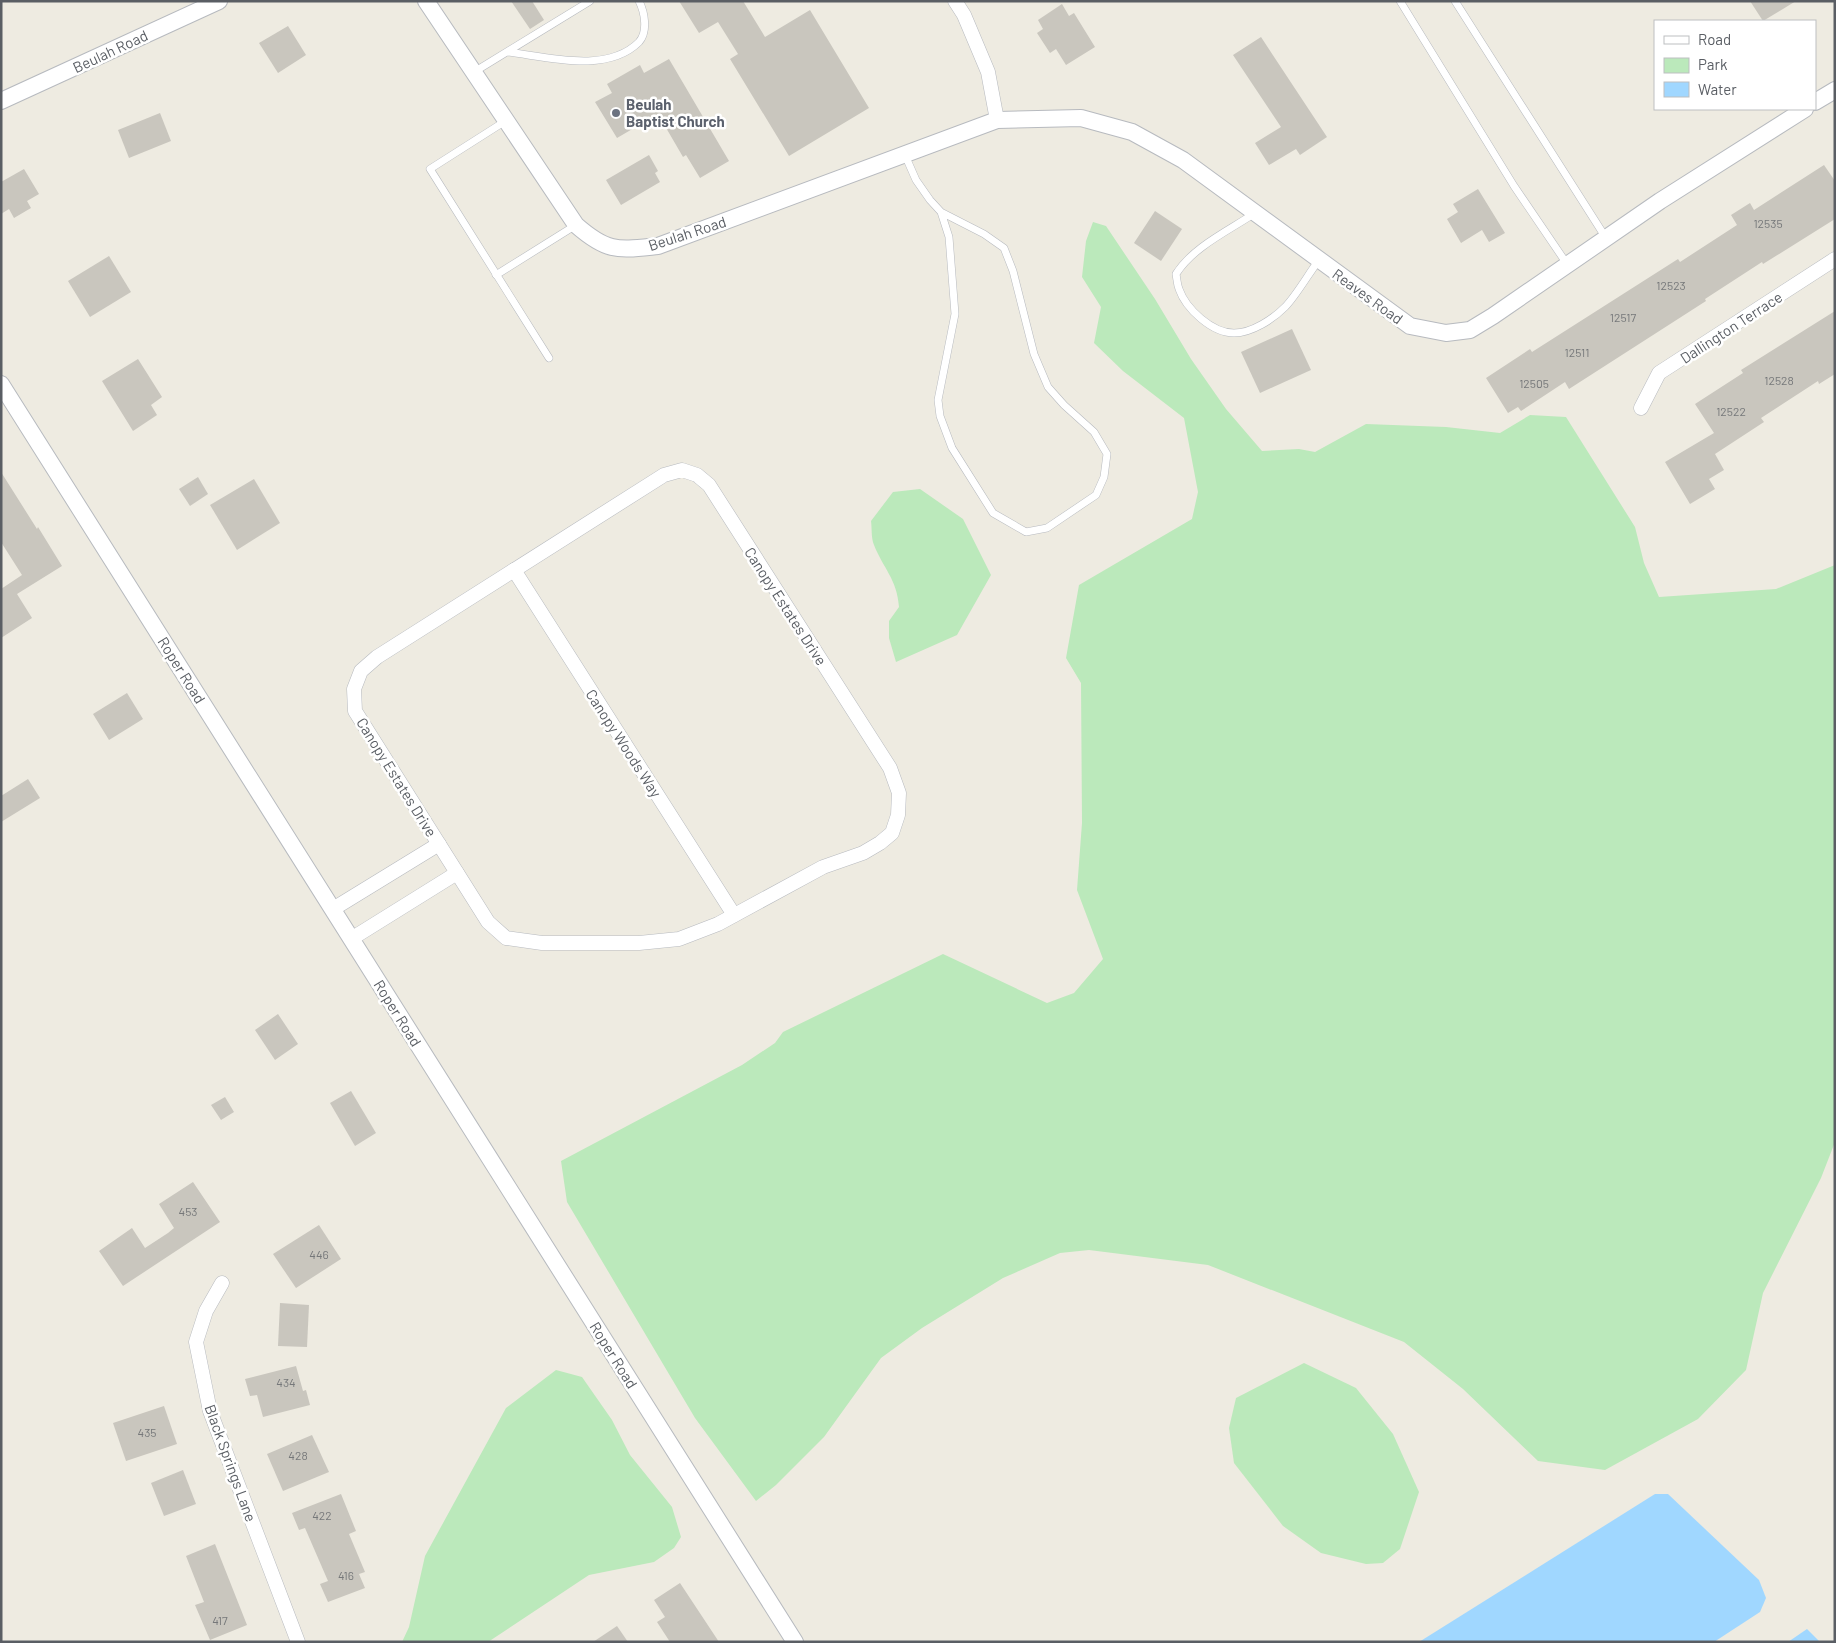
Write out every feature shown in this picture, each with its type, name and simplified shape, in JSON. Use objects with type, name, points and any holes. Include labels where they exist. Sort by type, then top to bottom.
[{"type":"street","name":"Beulah Road","points":[[1,101],[219,1]]},
{"type":"street","name":"Beulah Road","points":[[426,1],[576,225],[602,245],[622,250],[658,246],[997,120]]},
{"type":"street","points":[[955,1],[964,14],[988,72],[997,120]]},
{"type":"street","points":[[1816,101],[1835,90]]},
{"type":"street","name":"Reaves Road","points":[[997,120],[1081,118],[1132,132],[1183,160],[1410,326],[1446,334],[1470,330],[1660,202],[1803,110]]},
{"type":"street","name":"Dallington Terrace","points":[[1641,408],[1659,374],[1835,259]]},
{"type":"street","name":"Roper Road","points":[[1,384],[795,1642]]},
{"type":"street","name":"Canopy Estates Drive","points":[[682,470],[697,475],[709,485],[890,768],[899,793],[898,815],[892,833],[880,843],[863,853],[823,867],[718,924],[679,939],[639,943],[542,943],[506,938],[488,922],[439,844],[355,711],[354,690],[361,671],[377,658],[664,475],[682,470]]},
{"type":"street","name":"Canopy Woods Way","points":[[514,570],[734,915]]},
{"type":"street","name":"Canopy Estates Drive","points":[[333,909],[439,844]]},
{"type":"street","points":[[352,939],[457,873]]},
{"type":"street","name":"Black Springs Lane","points":[[222,1283],[206,1311],[196,1342],[210,1411],[298,1642]]},
{"type":"lane","points":[[474,72],[590,1]]},
{"type":"lane","points":[[508,52],[569,60],[598,60],[620,56],[641,39],[644,31],[644,14],[639,1]]},
{"type":"lane","points":[[1400,1],[1514,186],[1567,265]]},
{"type":"lane","points":[[1455,1],[1606,238]]},
{"type":"lane","points":[[507,120],[430,169],[549,358]]},
{"type":"lane","points":[[904,154],[916,180],[930,200],[942,212],[984,234],[1004,248],[1013,271],[1034,354],[1048,387],[1064,405],[1094,432],[1107,454],[1104,477],[1096,495],[1047,528],[1026,532],[993,513],[952,448],[940,416],[938,400],[955,314],[948,237],[942,212]]},
{"type":"lane","points":[[1255,213],[1194,253],[1182,264],[1176,274],[1179,290],[1202,319],[1214,328],[1234,333],[1258,327],[1286,307],[1318,260]]},
{"type":"lane","points":[[496,275],[576,225]]},
{"type":"green space","points":[[1093,222],[1106,226],[1155,299],[1191,359],[1226,409],[1262,451],[1299,449],[1315,452],[1366,424],[1446,427],[1500,433],[1530,415],[1566,417],[1635,527],[1644,563],[1659,597],[1776,589],[1835,565],[1835,1142],[1821,1178],[1763,1293],[1746,1370],[1698,1419],[1605,1470],[1538,1461],[1463,1389],[1404,1342],[1208,1265],[1089,1250],[1060,1253],[1003,1278],[922,1328],[881,1358],[824,1437],[776,1485],[756,1501],[695,1418],[567,1202],[561,1161],[742,1065],[775,1043],[783,1032],[943,954],[1047,1003],[1074,993],[1103,959],[1077,890],[1082,823],[1081,683],[1066,658],[1079,585],[1192,519],[1198,492],[1184,418],[1123,371],[1094,343],[1101,307],[1082,277],[1086,241]]},
{"type":"green space","points":[[920,489],[963,519],[991,575],[957,635],[896,662],[889,638],[889,621],[899,607],[898,597],[893,581],[874,545],[871,521],[893,492]]},
{"type":"green space","points":[[1304,1363],[1356,1388],[1393,1434],[1419,1492],[1400,1549],[1383,1563],[1366,1564],[1321,1553],[1283,1526],[1234,1463],[1229,1428],[1236,1398]]},
{"type":"green space","points":[[556,1370],[582,1377],[612,1420],[630,1455],[672,1507],[681,1537],[674,1548],[654,1562],[589,1575],[488,1642],[402,1642],[409,1627],[425,1556],[506,1408]]},
{"type":"water","points":[[1655,1494],[1668,1494],[1759,1580],[1766,1598],[1760,1612],[1714,1642],[1419,1642]]},
{"type":"water","points":[[1807,1629],[1820,1642],[1788,1642]]},
{"type":"building","points":[[511,1],[532,1],[544,20],[530,29]]},
{"type":"building","points":[[679,1],[743,1],[765,37],[810,10],[869,108],[789,156],[730,59],[738,54],[718,22],[699,33]]},
{"type":"building","points":[[1750,1],[1796,1],[1765,20],[1762,20]]},
{"type":"building","points":[[1062,4],[1069,16],[1074,13],[1095,47],[1066,65],[1056,49],[1050,53],[1037,33],[1043,29],[1038,20]]},
{"type":"building","points":[[288,26],[306,55],[278,73],[259,43]]},
{"type":"building","points":[[1261,37],[1327,137],[1300,155],[1296,149],[1269,165],[1255,143],[1281,127],[1233,55]]},
{"type":"building","points":[[669,59],[729,161],[700,178],[686,155],[683,157],[658,114],[617,138],[595,102],[612,93],[607,84],[640,65],[644,73]]},
{"type":"building","points":[[160,113],[171,141],[129,158],[118,130]]},
{"type":"building","points":[[649,155],[658,171],[655,173],[660,182],[621,205],[606,180]]},
{"type":"building","points":[[1824,165],[1835,181],[1835,219],[1763,264],[1762,262],[1705,299],[1706,301],[1569,389],[1565,382],[1521,411],[1518,407],[1508,413],[1486,378],[1530,349],[1532,352],[1678,259],[1680,262],[1737,225],[1731,215],[1750,203],[1754,210]]},
{"type":"building","points":[[24,169],[39,194],[27,201],[31,208],[14,218],[9,209],[1,214],[1,182]]},
{"type":"building","points":[[1478,189],[1505,233],[1489,242],[1482,230],[1461,243],[1447,219],[1458,212],[1453,204]]},
{"type":"building","points":[[1155,211],[1182,229],[1161,261],[1134,243]]},
{"type":"building","points":[[109,256],[131,292],[90,317],[68,281]]},
{"type":"building","points":[[1835,311],[1835,374],[1819,384],[1818,381],[1761,418],[1764,422],[1715,454],[1724,470],[1709,479],[1715,489],[1690,504],[1665,462],[1714,433],[1695,404],[1743,373],[1741,370]]},
{"type":"building","points":[[1292,329],[1311,370],[1260,393],[1241,352]]},
{"type":"building","points":[[138,359],[162,397],[151,405],[157,415],[133,431],[102,381]]},
{"type":"building","points":[[1,472],[62,566],[17,594],[32,618],[1,638],[1,589],[22,575],[1,542]]},
{"type":"building","points":[[198,477],[208,494],[190,506],[179,489]]},
{"type":"building","points":[[254,479],[280,523],[237,550],[210,505]]},
{"type":"building","points":[[127,693],[143,719],[109,740],[93,714]]},
{"type":"building","points":[[28,779],[40,798],[1,822],[1,796]]},
{"type":"building","points":[[278,1014],[298,1044],[275,1060],[255,1030]]},
{"type":"building","points":[[351,1091],[376,1133],[355,1146],[330,1103]]},
{"type":"building","points":[[225,1097],[234,1112],[221,1120],[211,1105]]},
{"type":"building","points":[[193,1182],[220,1222],[123,1286],[99,1251],[132,1228],[145,1248],[168,1233],[174,1228],[159,1204]]},
{"type":"building","points":[[319,1225],[341,1259],[296,1288],[273,1254]]},
{"type":"building","points":[[280,1303],[309,1305],[307,1347],[278,1346]]},
{"type":"building","points":[[296,1366],[303,1391],[306,1390],[310,1405],[263,1417],[257,1395],[250,1396],[245,1379]]},
{"type":"building","points":[[164,1406],[177,1444],[126,1461],[113,1423]]},
{"type":"building","points":[[312,1435],[329,1472],[283,1491],[267,1454]]},
{"type":"building","points":[[183,1470],[196,1504],[164,1516],[151,1483]]},
{"type":"building","points":[[341,1494],[356,1531],[349,1534],[365,1572],[359,1574],[365,1588],[328,1602],[320,1584],[328,1581],[305,1528],[299,1530],[292,1513]]},
{"type":"building","points":[[215,1544],[247,1625],[210,1640],[195,1605],[204,1602],[186,1556]]},
{"type":"building","points":[[680,1583],[719,1642],[670,1642],[657,1622],[665,1617],[654,1600]]},
{"type":"building","points":[[617,1626],[628,1642],[593,1642]]},
{"type":"place","name":"Beulah Baptist Church","points":[[616,113]]}]
